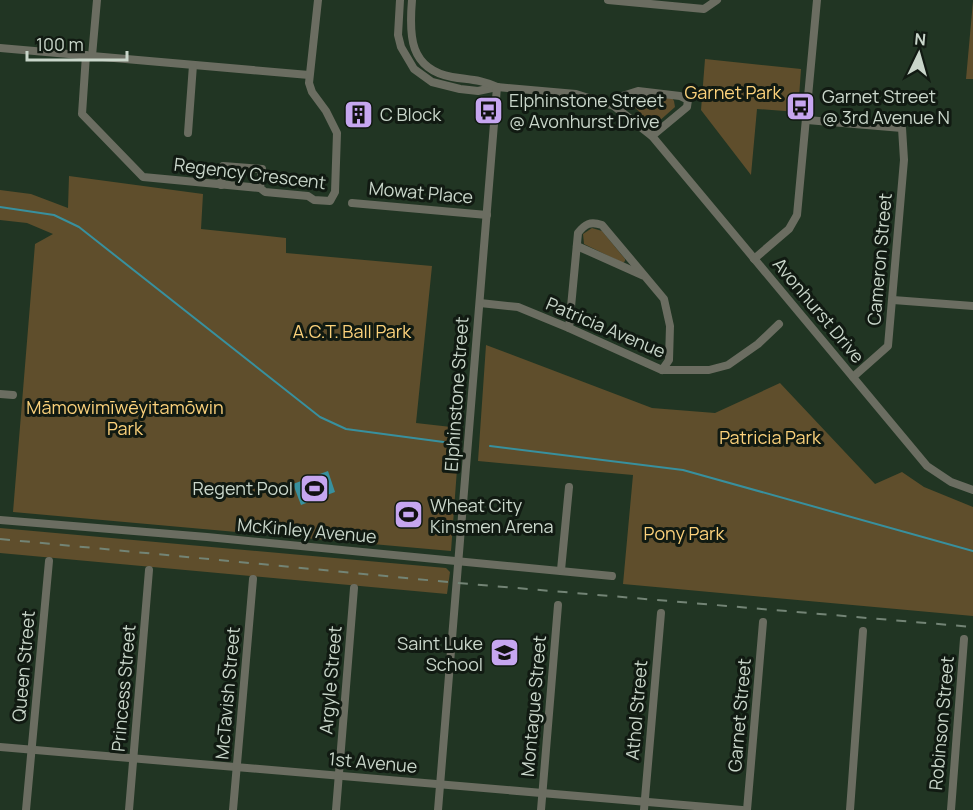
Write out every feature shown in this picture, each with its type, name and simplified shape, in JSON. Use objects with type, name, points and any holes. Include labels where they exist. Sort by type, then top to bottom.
[{"type":"street","points":[[89,56],[97,0]]},
{"type":"street","points":[[0,48],[309,75],[318,0]]},
{"type":"street","name":"Avonhurst Drive","points":[[400,0],[398,35],[401,47],[414,69],[432,82],[478,91],[497,87],[576,94],[614,106],[652,136],[927,466],[951,482],[973,490]]},
{"type":"street","name":"Avonhurst Drive","points":[[412,0],[411,39],[420,58],[439,73],[482,80],[497,87]]},
{"type":"street","points":[[608,0],[704,9],[717,0]]},
{"type":"street","points":[[754,259],[789,229],[797,215],[817,0]]},
{"type":"street","name":"Regency Crescent","points":[[89,56],[82,114],[143,177],[260,188],[265,192],[308,196],[314,200],[330,201],[334,192],[337,133],[326,111],[312,92],[309,75]]},
{"type":"street","points":[[188,133],[193,65]]},
{"type":"street","name":"Elphinstone Street","points":[[438,810],[497,87]]},
{"type":"street","points":[[614,106],[619,97],[638,91],[680,96],[688,100],[687,107],[652,136]]},
{"type":"street","name":"Cameron Street","points":[[807,120],[902,128],[904,160],[888,346],[854,377]]},
{"type":"street","points":[[221,184],[223,166],[262,169],[260,188]]},
{"type":"street","name":"Mowat Place","points":[[352,203],[487,215]]},
{"type":"street","points":[[569,328],[578,233],[584,225],[594,222],[602,225],[664,299],[670,326],[669,360],[662,370]]},
{"type":"street","points":[[577,246],[645,276]]},
{"type":"street","points":[[893,300],[973,306]]},
{"type":"street","name":"Patricia Avenue","points":[[480,303],[518,307],[662,370],[709,370],[728,365],[758,344],[779,324]]},
{"type":"street","points":[[0,394],[13,395]]},
{"type":"street","points":[[561,570],[569,487]]},
{"type":"street","name":"McKinley Avenue","points":[[0,520],[612,576]]},
{"type":"street","name":"Queen Street","points":[[26,810],[49,561]]},
{"type":"street","name":"Princess Street","points":[[129,810],[149,570]]},
{"type":"street","name":"McTavish Street","points":[[232,810],[254,579]]},
{"type":"street","name":"Argyle Street","points":[[336,810],[354,588]]},
{"type":"street","name":"Montague Street","points":[[541,810],[558,605]]},
{"type":"street","name":"Athol Street","points":[[645,806],[661,613]]},
{"type":"street","name":"Garnet Street","points":[[747,810],[763,622]]},
{"type":"street","points":[[850,810],[863,631]]},
{"type":"street","name":"Robinson Street","points":[[951,810],[964,639]]},
{"type":"street","name":"1st Avenue","points":[[0,747],[543,792],[645,806],[742,810]]},
{"type":"green space","points":[[973,1],[973,79],[966,79]]},
{"type":"green space","name":"Garnet Park","points":[[705,59],[801,69],[798,112],[757,109],[751,175],[701,110]]},
{"type":"green space","points":[[638,95],[672,98],[675,107],[657,123],[652,124],[628,101],[629,97]]},
{"type":"green space","points":[[69,176],[203,194],[201,229],[286,238],[286,253],[432,266],[416,423],[460,428],[451,551],[13,512],[35,244],[53,234],[27,223],[0,220],[0,190],[31,194],[68,208]]},
{"type":"green space","points":[[592,228],[602,231],[625,259],[623,263],[584,244],[583,234]]},
{"type":"green space","points":[[486,345],[652,408],[715,413],[780,383],[875,484],[902,472],[924,487],[973,507],[973,616],[623,584],[633,475],[478,461]]},
{"type":"green space","points":[[0,528],[446,568],[450,572],[447,594],[0,553]]},
{"type":"water","name":"Regent Pool","points":[[328,471],[335,492],[301,505],[293,484]]},
{"type":"waterway","points":[[0,207],[54,215],[79,227],[320,417],[346,429],[451,443]]},
{"type":"waterway","points":[[490,446],[683,470],[973,551]]},
{"type":"railway","points":[[0,539],[458,583],[973,627]]},
{"type":"place","name":"Garnet Street @ 3rd Avenue N","points":[[801,106]]},
{"type":"place","name":"Elphinstone Street @ Avonhurst Drive","points":[[488,110]]},
{"type":"place","name":"C Block","points":[[359,114]]},
{"type":"place","name":"Regent Pool","points":[[314,488]]},
{"type":"place","name":"Wheat City Kinsmen Arena","points":[[409,515]]},
{"type":"place","name":"Saint Luke School","points":[[504,653]]},
{"type":"park label","name":"A.C.T. Ball Park","points":[[352,331]]},
{"type":"park label","name":"Māmowimīwēyitamōwin Park","points":[[125,417]]},
{"type":"park label","name":"Patricia Park","points":[[770,437]]},
{"type":"park label","name":"Pony Park","points":[[684,533]]}]
